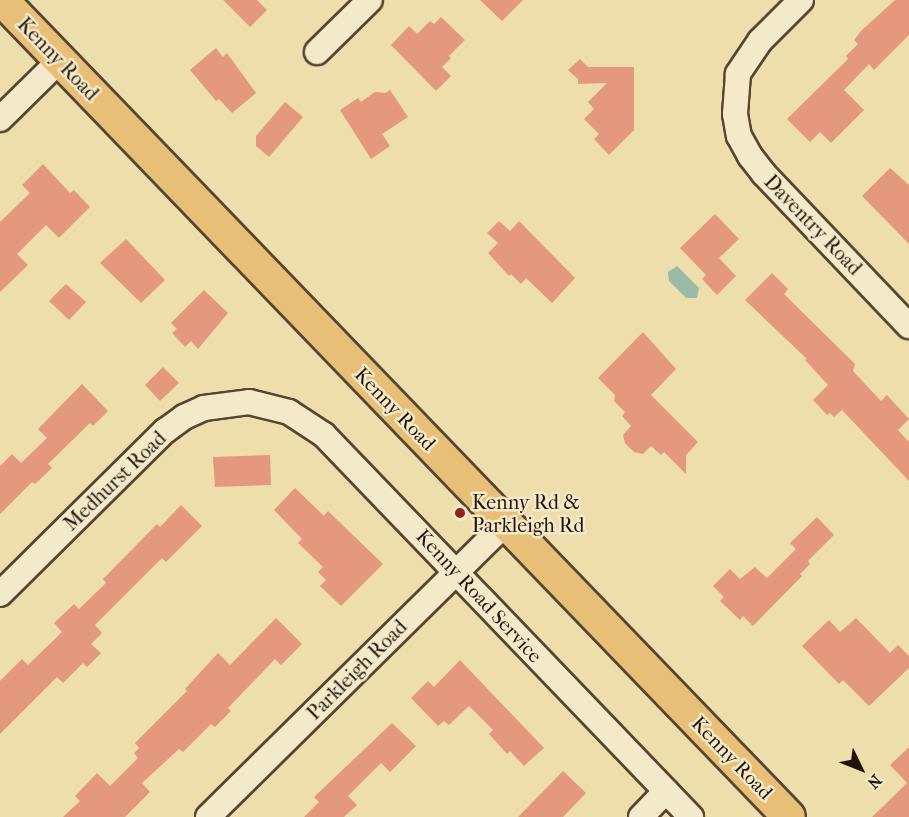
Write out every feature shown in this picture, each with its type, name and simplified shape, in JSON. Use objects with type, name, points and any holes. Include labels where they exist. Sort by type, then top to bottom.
[{"type":"main road","name":"Kenny Road","points":[[2,0],[789,817]]},
{"type":"street","points":[[317,52],[370,0]]},
{"type":"street","name":"Daventry Road","points":[[801,0],[748,56],[738,74],[735,114],[740,136],[750,156],[764,174],[909,326]]},
{"type":"street","points":[[0,119],[60,60]]},
{"type":"street","name":"Kenny Road Service","points":[[249,402],[289,412],[324,435],[691,817]]},
{"type":"street","name":"Medhurst Road","points":[[0,594],[165,430],[184,417],[204,408],[249,402]]},
{"type":"street","name":"Parkleigh Road","points":[[208,817],[506,523]]},
{"type":"street","points":[[641,817],[666,791]]},
{"type":"shaded area","points":[[677,266],[699,288],[697,298],[686,298],[669,281],[668,272]]},
{"type":"building","points":[[223,0],[257,0],[267,10],[250,27]]},
{"type":"building","points":[[480,0],[523,0],[502,21]]},
{"type":"building","points":[[895,0],[909,0],[909,35],[874,70],[869,64],[844,90],[864,110],[831,143],[820,132],[810,142],[787,119],[848,59],[846,56],[858,44],[854,40]]},
{"type":"building","points":[[441,17],[465,40],[449,56],[451,58],[442,67],[451,76],[436,91],[391,45],[409,26],[417,34],[430,21],[434,24]]},
{"type":"building","points":[[216,48],[223,57],[227,53],[256,93],[232,113],[219,99],[216,101],[190,70]]},
{"type":"building","points":[[580,59],[588,67],[634,67],[634,130],[609,155],[594,139],[599,134],[584,119],[594,109],[588,102],[607,83],[578,84],[578,79],[568,70]]},
{"type":"building","points":[[390,90],[408,117],[382,134],[390,146],[371,159],[340,110],[358,98],[361,102],[375,92],[386,93]]},
{"type":"building","points":[[285,102],[303,117],[269,157],[256,146],[256,136]]},
{"type":"building","points":[[43,164],[70,193],[74,190],[90,207],[59,238],[46,225],[17,254],[28,265],[0,292],[0,222],[30,193],[22,185]]},
{"type":"building","points":[[890,168],[909,185],[909,244],[862,196]]},
{"type":"building","points":[[715,214],[739,239],[719,258],[736,276],[717,295],[702,279],[706,275],[680,248]]},
{"type":"building","points":[[499,221],[510,231],[519,221],[575,278],[552,303],[526,278],[521,284],[511,274],[509,276],[488,253],[498,243],[487,233]]},
{"type":"building","points":[[126,239],[165,280],[141,303],[100,263]]},
{"type":"building","points":[[772,273],[788,289],[784,294],[855,364],[853,371],[881,401],[887,395],[909,419],[898,430],[909,442],[909,481],[842,410],[834,417],[830,413],[827,415],[813,400],[828,385],[805,360],[807,359],[745,300]]},
{"type":"building","points":[[66,284],[86,302],[69,320],[49,301]]},
{"type":"building","points":[[204,290],[228,313],[198,349],[191,341],[185,347],[172,333],[177,329],[171,323]]},
{"type":"building","points":[[643,332],[676,369],[651,395],[698,442],[686,455],[686,474],[664,452],[661,455],[651,446],[643,454],[634,452],[625,443],[623,435],[631,426],[622,416],[625,412],[614,401],[615,395],[598,378]]},
{"type":"building","points":[[163,367],[179,383],[160,401],[145,385]]},
{"type":"building","points":[[82,384],[108,411],[93,426],[90,423],[48,464],[52,468],[35,484],[32,482],[0,514],[0,466],[12,454],[21,463],[47,438],[38,429]]},
{"type":"building","points":[[270,455],[271,485],[215,487],[213,457]]},
{"type":"building","points":[[295,488],[324,516],[328,511],[383,564],[341,606],[320,586],[326,580],[318,572],[323,567],[298,543],[302,539],[274,510]]},
{"type":"building","points":[[181,505],[202,526],[166,562],[162,558],[95,625],[102,633],[91,644],[101,653],[87,667],[83,663],[63,683],[57,677],[0,734],[0,681],[22,659],[28,665],[62,632],[54,623],[74,604],[79,609],[106,583],[103,579],[157,524],[160,527]]},
{"type":"building","points":[[817,517],[834,535],[808,561],[810,564],[800,574],[802,576],[753,626],[743,616],[740,620],[720,601],[724,597],[713,586],[730,569],[740,579],[755,567],[767,578],[796,549],[790,543]]},
{"type":"building","points":[[276,618],[302,644],[281,665],[275,659],[228,708],[231,711],[215,727],[211,724],[183,752],[179,749],[142,783],[150,792],[125,817],[63,817],[80,801],[75,796],[97,773],[110,786],[138,758],[134,753],[139,748],[135,743],[187,691],[185,689],[218,653],[230,665]]},
{"type":"building","points":[[856,618],[890,653],[898,645],[909,656],[909,668],[869,706],[843,680],[839,684],[802,646],[829,620],[840,632]]},
{"type":"building","points":[[460,660],[544,748],[524,766],[510,751],[507,754],[489,734],[493,730],[469,706],[449,725],[444,721],[438,726],[411,698],[428,681],[434,687]]},
{"type":"building","points":[[392,723],[416,746],[390,772],[381,763],[348,796],[357,805],[344,817],[304,817],[319,802],[314,797]]},
{"type":"building","points":[[909,747],[909,817],[872,817],[907,783],[890,765]]},
{"type":"building","points":[[563,771],[586,793],[563,817],[518,817]]},
{"type":"place","name":"Kenny Rd & Parkleigh Rd","points":[[460,513]]}]
